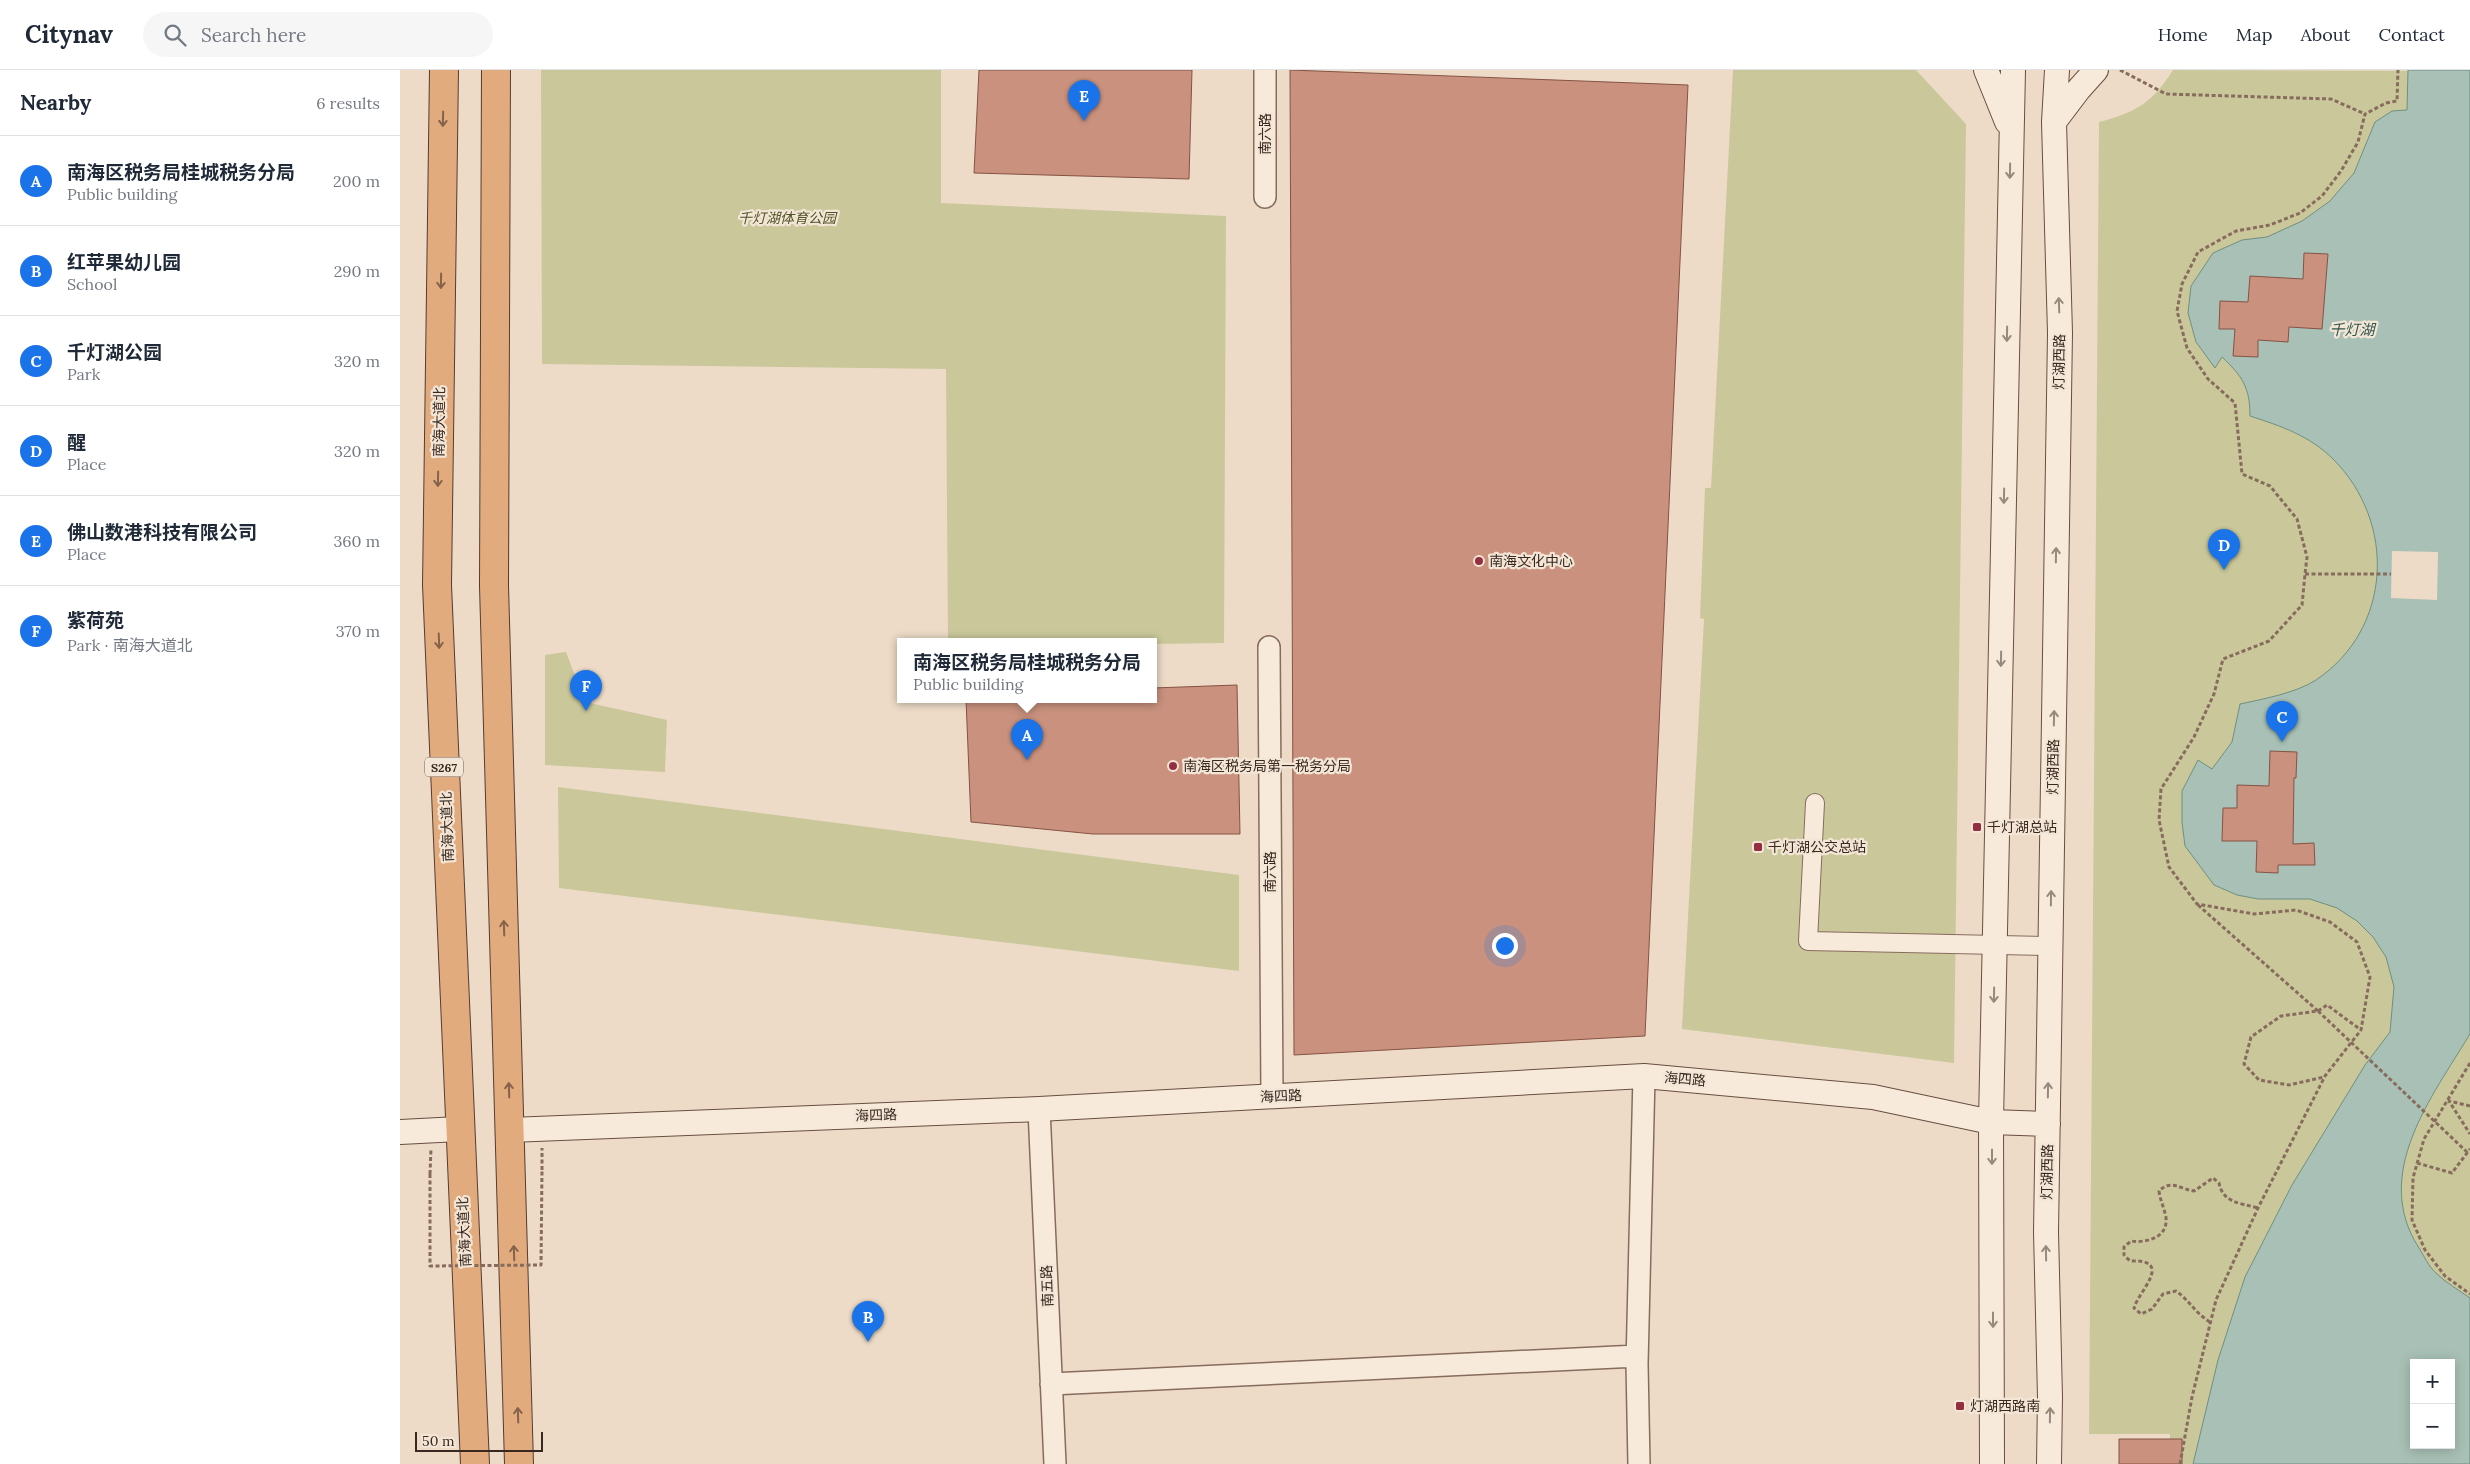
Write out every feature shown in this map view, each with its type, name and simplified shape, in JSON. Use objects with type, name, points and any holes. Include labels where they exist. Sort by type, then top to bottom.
[{"type":"highway","name":"南海大道北","points":[[444,70],[437,586],[475,1464]]},
{"type":"highway","points":[[496,70],[494,586],[519,1464]]},
{"type":"main road","points":[[1986,70],[2010,131]]},
{"type":"main road","points":[[1992,1464],[1991,1122],[1996,946],[2010,131],[2013,70]]},
{"type":"main road","name":"灯湖西路","points":[[2049,1464],[2050,1397],[2046,1232],[2060,333],[2054,122],[2057,70]]},
{"type":"main road","points":[[2054,122],[2079,88],[2096,70]]},
{"type":"main road","name":"海四路","points":[[510,1130],[1040,1109],[1644,1076],[1873,1097],[1991,1122],[2048,1124]]},
{"type":"main road","points":[[400,1132],[459,1129]]},
{"type":"street","name":"南六路","points":[[1265,70],[1265,197]]},
{"type":"street","name":"南六路","points":[[1269,647],[1272,1096]]},
{"type":"street","points":[[1815,803],[1808,941],[2050,946]]},
{"type":"street","points":[[1639,1464],[1637,1356],[1644,1076]]},
{"type":"street","name":"南五路","points":[[1040,1109],[1055,1464]]},
{"type":"street","points":[[1052,1384],[1637,1356]]},
{"type":"path","points":[[2120,70],[2166,94],[2331,99],[2365,114],[2397,101],[2398,70]]},
{"type":"path","points":[[2365,114],[2358,142],[2341,171],[2322,196],[2300,213],[2270,225],[2236,231],[2198,252],[2182,284],[2177,311],[2187,348],[2208,379],[2235,403],[2242,474],[2270,486],[2297,519],[2307,557],[2302,605],[2269,641],[2223,659],[2214,694],[2194,737],[2161,789],[2158,820],[2170,867],[2197,904],[2318,1011],[2469,1151],[2452,1174],[2417,1163]]},
{"type":"path","points":[[2306,574],[2391,574]]},
{"type":"path","points":[[2180,1464],[2192,1397],[2216,1300],[2258,1208],[2325,1076],[2361,1030],[2370,978],[2357,942],[2330,922],[2296,910],[2254,914],[2197,904]]},
{"type":"path","points":[[2325,1076],[2289,1085],[2259,1080],[2244,1064],[2251,1037],[2281,1016],[2318,1011],[2327,1004],[2361,1030]]},
{"type":"path","points":[[2470,1063],[2449,1101],[2424,1139],[2413,1178],[2412,1220],[2425,1250],[2445,1276],[2470,1294]]},
{"type":"path","points":[[2449,1101],[2470,1106]]},
{"type":"path","points":[[2449,1101],[2470,1134]]},
{"type":"path","points":[[430,1174],[430,1266],[541,1265],[542,1170]]},
{"type":"path","points":[[2210,1322],[2197,1314],[2185,1298],[2176,1291],[2163,1294],[2152,1308],[2141,1314],[2134,1308],[2136,1300],[2150,1282],[2152,1272],[2150,1265],[2142,1260],[2130,1261],[2124,1255],[2124,1247],[2131,1241],[2143,1243],[2155,1238],[2164,1230],[2166,1218],[2159,1191],[2164,1186],[2175,1184],[2194,1191],[2213,1178],[2219,1183],[2221,1193],[2228,1200],[2258,1208]]},
{"type":"green space","name":"千灯湖体育公园","points":[[541,70],[941,70],[941,203],[1226,216],[1224,643],[1157,644],[1157,638],[948,638],[946,369],[542,364]]},
{"type":"green space","points":[[1733,70],[1916,70],[1966,124],[1954,1063],[1682,1029],[1704,619],[1700,618],[1705,488],[1711,488]]},
{"type":"green space","points":[[2173,70],[2470,71],[2470,1464],[2170,1464],[2170,1434],[2089,1434],[2099,122],[2134,110],[2158,91]]},
{"type":"green space","points":[[566,652],[585,702],[667,720],[665,772],[545,765],[545,655]]},
{"type":"green space","points":[[558,787],[1239,875],[1239,971],[559,888]]},
{"type":"water","name":"千灯湖","points":[[2408,70],[2470,70],[2470,1034],[2439,1084],[2412,1137],[2404,1164],[2401,1192],[2406,1220],[2429,1265],[2444,1280],[2470,1298],[2470,1464],[2193,1464],[2218,1360],[2245,1277],[2292,1185],[2365,1065],[2390,1032],[2394,987],[2386,957],[2373,937],[2357,921],[2337,908],[2310,899],[2258,899],[2237,895],[2214,885],[2185,846],[2182,822],[2182,791],[2198,760],[2212,769],[2232,742],[2240,704],[2279,695],[2308,685],[2341,658],[2360,633],[2372,605],[2377,574],[2376,544],[2368,513],[2354,485],[2333,459],[2315,444],[2284,428],[2250,416],[2248,397],[2240,376],[2222,357],[2215,368],[2196,342],[2188,313],[2191,286],[2213,253],[2242,240],[2267,237],[2302,221],[2330,201],[2354,173],[2375,122],[2392,111],[2407,110]]},
{"type":"pier","points":[[2392,551],[2438,552],[2437,600],[2391,598]]},
{"type":"building","points":[[979,70],[1192,70],[1189,179],[974,173]]},
{"type":"building","name":"南海文化中心","points":[[1290,70],[1688,85],[1645,1036],[1294,1055]]},
{"type":"building","points":[[2304,253],[2328,254],[2322,329],[2289,327],[2288,342],[2258,340],[2258,357],[2233,356],[2235,329],[2219,329],[2220,301],[2248,302],[2250,276],[2303,279]]},
{"type":"building","points":[[1237,685],[1240,834],[1093,834],[971,822],[966,703],[1157,703],[1157,688]]},
{"type":"building","points":[[2270,751],[2297,752],[2296,778],[2294,778],[2293,844],[2314,843],[2315,865],[2278,865],[2278,873],[2256,872],[2257,841],[2222,841],[2223,808],[2237,808],[2237,785],[2269,786]]},
{"type":"building","points":[[2119,1439],[2182,1439],[2182,1464],[2119,1464]]},
{"type":"place","name":"佛山数港科技有限公司","points":[[1084,121]]},
{"type":"place","name":"南海文化中心","points":[[1479,561]]},
{"type":"place","name":"醒","points":[[2224,570]]},
{"type":"place","name":"紫荷苑","points":[[586,711]]},
{"type":"place","name":"千灯湖公园","points":[[2282,742]]},
{"type":"place","name":"南海区税务局桂城税务分局","points":[[1027,760]]},
{"type":"place","name":"南海区税务局第一税务分局","points":[[1173,766]]},
{"type":"place","name":"千灯湖总站","points":[[1977,827]]},
{"type":"place","name":"千灯湖公交总站","points":[[1758,847]]},
{"type":"place","name":"红苹果幼儿园","points":[[868,1342]]},
{"type":"place","name":"灯湖西路南","points":[[1960,1406]]}]
